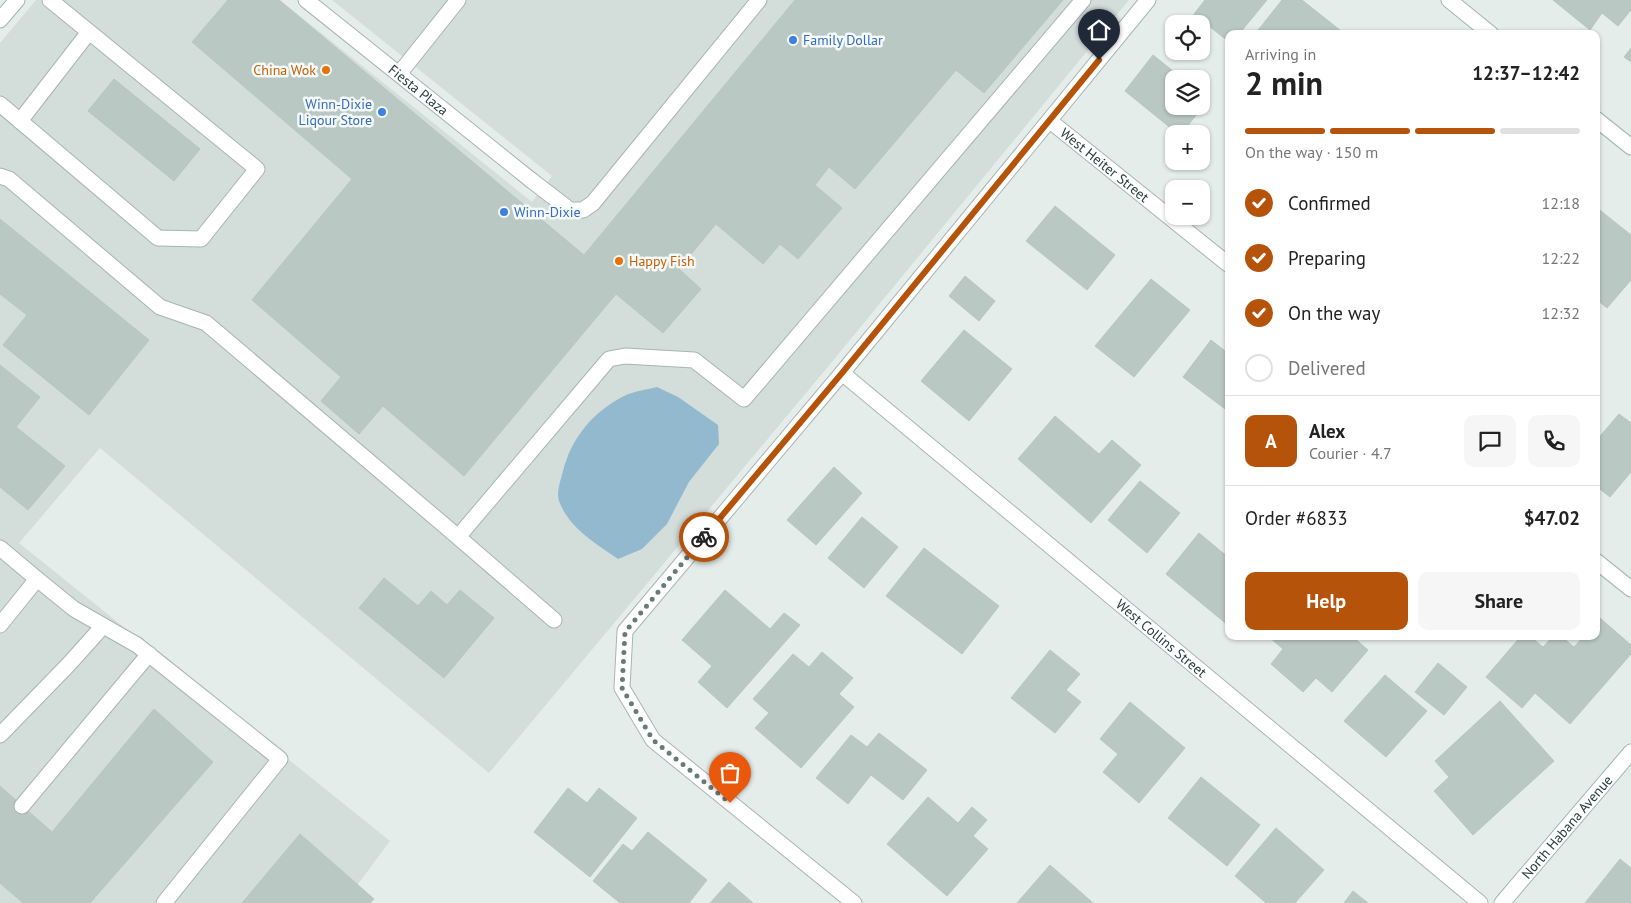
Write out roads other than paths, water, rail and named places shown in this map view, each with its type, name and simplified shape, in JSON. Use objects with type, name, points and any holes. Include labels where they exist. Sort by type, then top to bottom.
[{"type":"street","points":[[2,14],[17,0]]},
{"type":"street","points":[[0,104],[158,238],[201,239],[257,169],[50,0]]},
{"type":"street","name":"Fiesta Plaza","points":[[306,0],[570,210],[583,210],[593,203],[759,0]]},
{"type":"street","points":[[399,74],[458,0]]},
{"type":"street","points":[[458,537],[608,359],[625,356],[694,360],[744,399],[1083,0]]},
{"type":"street","points":[[854,903],[653,740],[622,688],[625,632],[842,373],[1148,0]]},
{"type":"street","points":[[1449,0],[1486,30]]},
{"type":"street","points":[[20,121],[89,32]]},
{"type":"street","name":"West Heiter Street","points":[[1050,121],[1225,262]]},
{"type":"street","points":[[1600,122],[1631,148]]},
{"type":"street","points":[[0,176],[9,180],[160,307],[206,323],[554,620]]},
{"type":"street","name":"West Collins Street","points":[[842,373],[1480,903]]},
{"type":"street","points":[[0,548],[74,609],[137,645],[149,654],[280,759],[164,903]]},
{"type":"street","points":[[1600,564],[1631,589]]},
{"type":"street","points":[[0,625],[37,579]]},
{"type":"street","points":[[0,735],[103,626]]},
{"type":"street","points":[[22,806],[149,654]]},
{"type":"street","name":"North Habana Avenue","points":[[1502,903],[1631,752]]},
{"type":"water","points":[[657,387],[678,397],[718,425],[719,444],[689,482],[667,524],[642,549],[618,559],[584,534],[569,519],[559,501],[559,486],[572,447],[585,427],[613,402],[624,396]]},
{"type":"place","name":"Family Dollar","points":[[793,40]]},
{"type":"place","name":"China Wok","points":[[326,70]]},
{"type":"place","name":"Winn-Dixie Liqour Store","points":[[382,112]]},
{"type":"place","name":"Winn-Dixie","points":[[504,212]]},
{"type":"place","name":"Happy Fish","points":[[619,261]]}]
